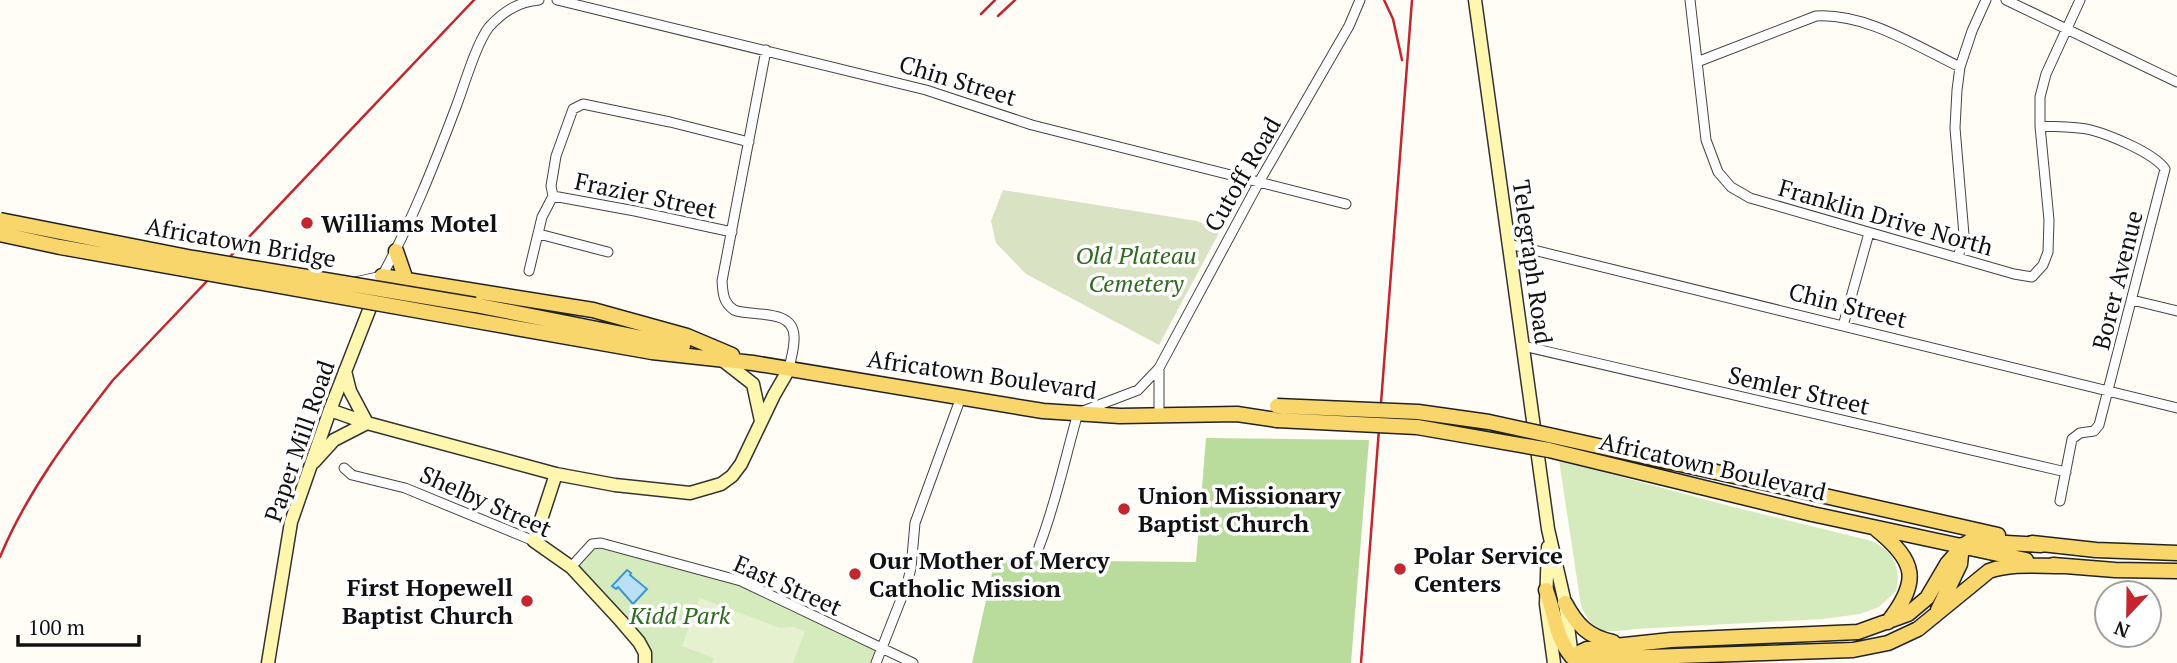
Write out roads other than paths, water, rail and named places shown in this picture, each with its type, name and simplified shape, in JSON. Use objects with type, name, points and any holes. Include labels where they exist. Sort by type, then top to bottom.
[{"type":"main road","name":"Africatown Bridge","points":[[0,222],[473,312]]},
{"type":"main road","name":"Africatown Bridge","points":[[0,234],[60,247],[473,312]]},
{"type":"main road","points":[[396,251],[406,280]]},
{"type":"main road","points":[[382,276],[593,310],[687,336],[753,363]]},
{"type":"main road","name":"Africatown Boulevard","points":[[473,312],[672,342],[721,359],[1043,411],[1159,415],[1418,412],[1489,422],[2041,545],[2177,553]]},
{"type":"main road","name":"Africatown Boulevard","points":[[1277,413],[1417,427],[1536,448],[1812,514],[2061,566],[2177,571]]},
{"type":"main road","points":[[1936,614],[1960,564],[1963,546],[1957,534],[1941,522]]},
{"type":"main road","points":[[1875,527],[1900,550],[1909,573],[1909,588],[1904,601],[1887,623]]},
{"type":"main road","points":[[1621,655],[1671,640],[1858,632],[1908,614],[1927,598],[1947,564],[1970,541],[2041,545]]},
{"type":"main road","points":[[1546,590],[1559,639],[1570,661],[1621,655],[1853,650],[1888,643],[1917,629],[1989,571],[2010,566],[2061,566]]},
{"type":"main road","points":[[1565,603],[1574,620],[1588,634],[1621,655]]},
{"type":"street","points":[[0,222],[335,287],[382,276],[421,200],[484,35],[505,12],[522,2],[540,0]]},
{"type":"street","name":"Chin Street","points":[[556,0],[926,90],[1032,125],[1346,204]]},
{"type":"street","name":"Cutoff Road","points":[[1078,413],[1138,390],[1159,368],[1259,181],[1349,26],[1360,0]]},
{"type":"street","name":"Telegraph Road","points":[[1475,0],[1548,529],[1565,603],[1570,661]]},
{"type":"street","points":[[1690,0],[1697,62],[1816,16],[1836,15],[1858,19],[1960,67]]},
{"type":"street","points":[[1958,258],[1965,235],[1955,128],[1960,67],[1986,0]]},
{"type":"street","points":[[2006,0],[2177,82]]},
{"type":"street","points":[[2040,127],[2040,97],[2046,74],[2080,0]]},
{"type":"street","points":[[330,410],[368,423],[556,474],[595,481],[674,492],[705,490],[732,476],[741,464],[789,369],[794,338],[794,331],[789,323],[777,316],[734,310],[725,302],[722,281],[766,50]]},
{"type":"street","name":"Franklin Drive North","points":[[1697,62],[1706,140],[1718,172],[1731,187],[1750,198],[2032,277],[2043,265],[2048,252],[2049,220],[2040,127]]},
{"type":"street","points":[[529,271],[542,217],[553,196],[551,186],[556,156],[573,109],[583,104],[749,142]]},
{"type":"street","name":"Borer Avenue","points":[[2040,127],[2088,129],[2159,161],[2165,169],[2099,425],[2094,431],[2080,433],[2073,439],[2066,472]]},
{"type":"street","name":"Frazier Street","points":[[553,196],[732,232]]},
{"type":"street","points":[[1843,326],[1869,233]]},
{"type":"street","points":[[539,234],[608,252]]},
{"type":"street","name":"Chin Street","points":[[1509,244],[2177,408]]},
{"type":"street","name":"Paper Mill Road","points":[[268,663],[291,522],[330,410],[382,276]]},
{"type":"street","points":[[2132,300],[2177,311]]},
{"type":"street","name":"Semler Street","points":[[1523,346],[2066,472]]},
{"type":"street","points":[[721,359],[753,384],[761,421]]},
{"type":"street","name":"Cutoff Road","points":[[1159,368],[1159,415]]},
{"type":"street","points":[[345,370],[350,391],[368,423]]},
{"type":"street","points":[[876,663],[911,568],[915,523],[961,397]]},
{"type":"street","points":[[1040,547],[1056,502],[1059,477],[1078,413]]},
{"type":"street","points":[[310,466],[334,440],[368,423]]},
{"type":"street","name":"Shelby Street","points":[[344,468],[352,475],[405,488],[534,541],[571,567],[639,642],[645,653],[645,663]]},
{"type":"street","points":[[2060,501],[2066,472]]},
{"type":"street","points":[[534,541],[556,474]]},
{"type":"street","name":"Telegraph Road","points":[[1548,529],[1546,604],[1553,663]]},
{"type":"street","name":"East Street","points":[[571,567],[592,544],[601,543],[741,581],[913,663]]},
{"type":"water","points":[[627,570],[647,589],[633,604],[618,587],[616,589],[612,586]]},
{"type":"railway","points":[[0,557],[36,487],[65,443],[113,380],[474,0]]},
{"type":"railway","points":[[981,14],[995,0]]},
{"type":"railway","points":[[998,16],[1015,0]]},
{"type":"railway","points":[[1384,0],[1393,19],[1402,60]]},
{"type":"railway","points":[[1361,663],[1412,0]]},
{"type":"place","name":"Williams Motel","points":[[307,223]]},
{"type":"place","name":"Union Missionary Baptist Church","points":[[1124,509]]},
{"type":"place","name":"Polar Service Centers","points":[[1400,569]]},
{"type":"place","name":"Our Mother of Mercy Catholic Mission","points":[[855,574]]},
{"type":"place","name":"First Hopewell Baptist Church","points":[[527,601]]},
{"type":"park label","name":"Old Plateau Cemetery","points":[[1136,269]]},
{"type":"park label","name":"Kidd Park","points":[[680,615]]}]
